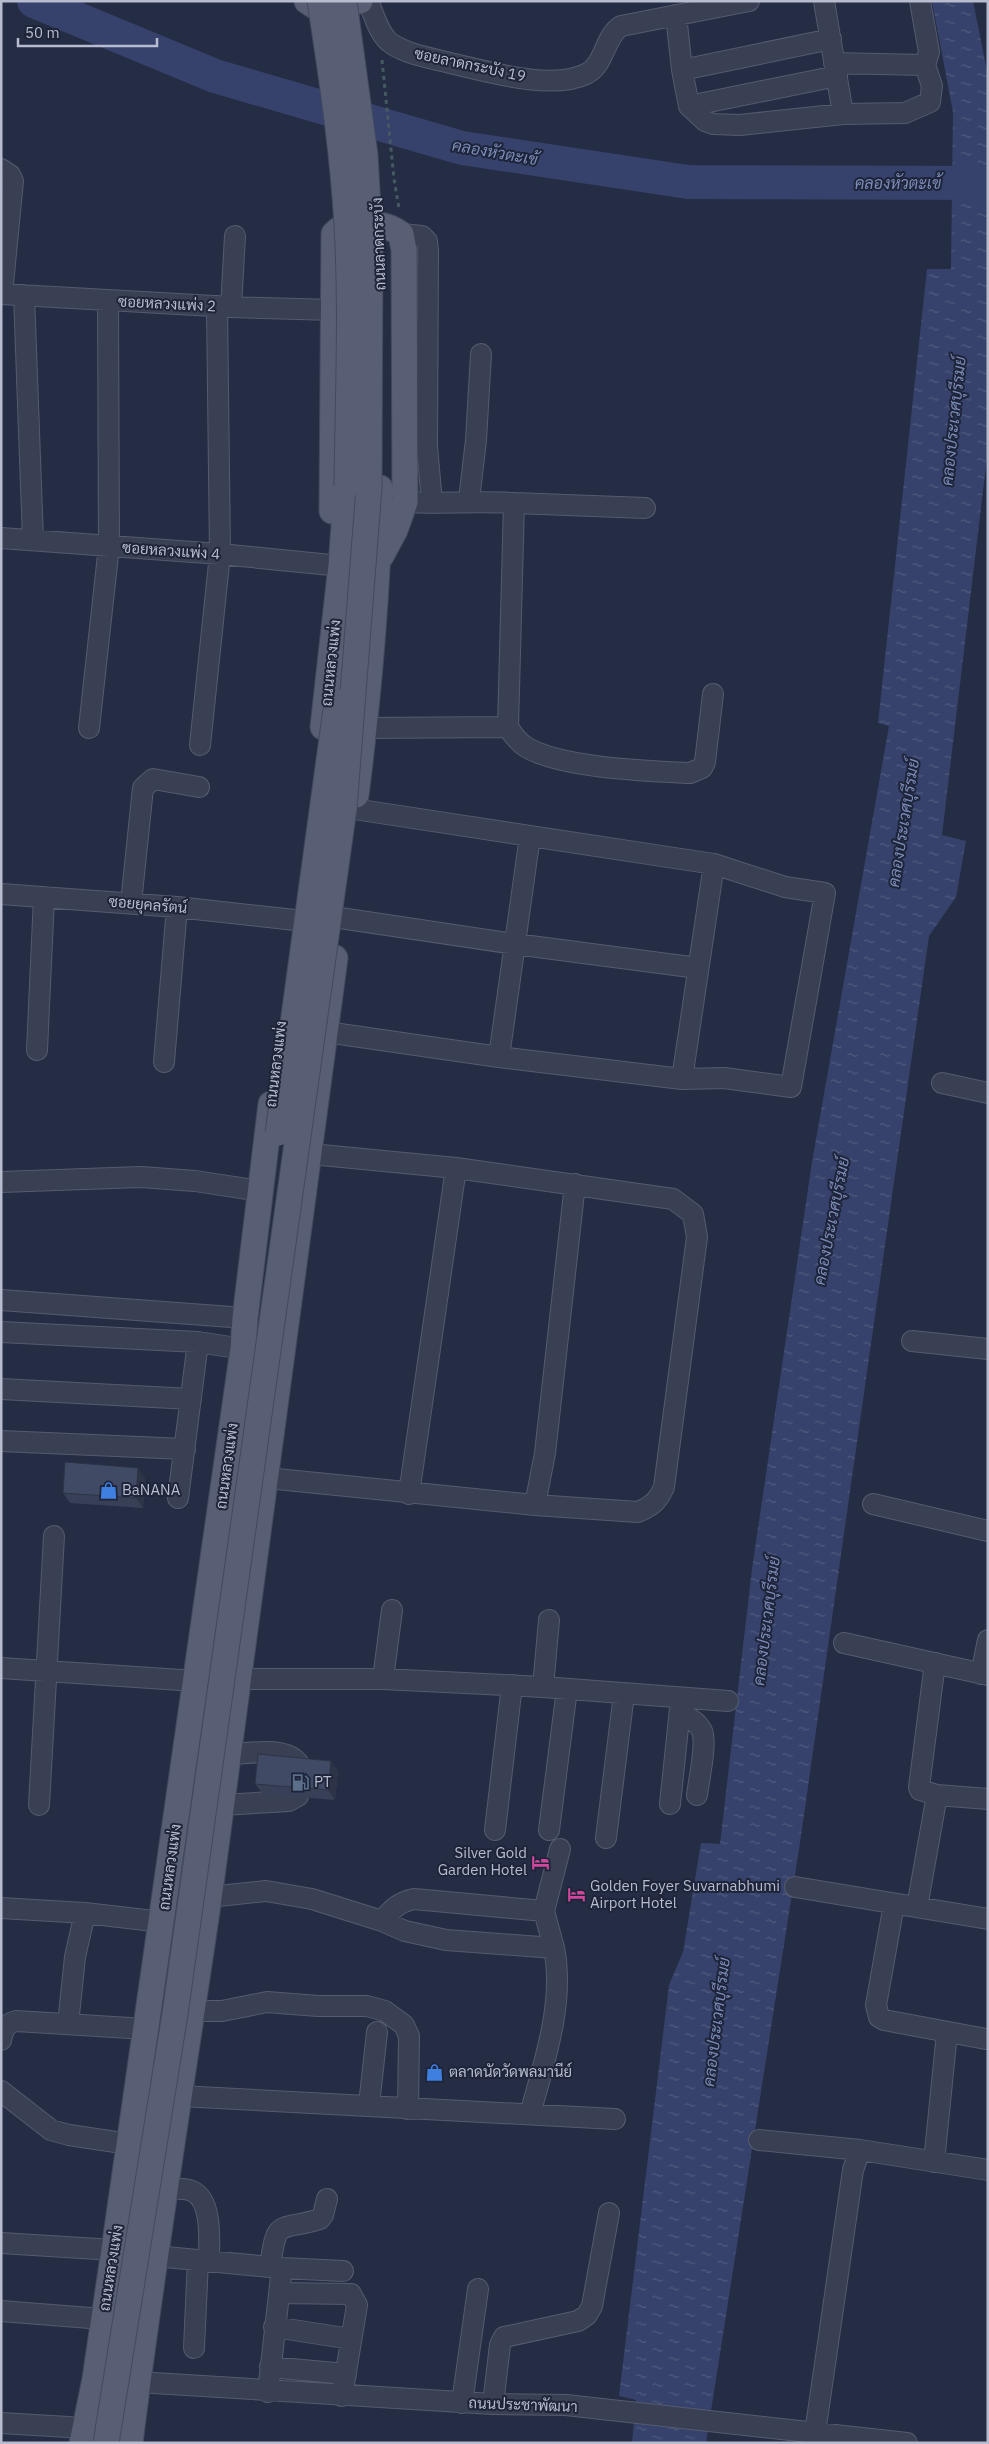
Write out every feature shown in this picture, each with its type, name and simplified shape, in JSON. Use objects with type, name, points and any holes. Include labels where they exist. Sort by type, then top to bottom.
[{"type":"main road","points":[[308,1],[319,9],[360,1]]},
{"type":"main road","name":"ถนนหลวงแพ่ง","points":[[83,2436],[95,2379],[114,2250],[243,1349],[260,1191],[295,920],[327,700],[341,565],[347,486],[348,298],[345,198],[334,92],[320,1]]},
{"type":"main road","points":[[133,2119],[159,2033],[167,1996],[183,1886],[226,1572],[267,1219],[350,601],[359,478],[362,333],[358,235],[346,96],[332,1]]},
{"type":"main road","points":[[106,2443],[177,2004],[344,808],[369,488],[370,244],[365,155],[344,1]]},
{"type":"main road","name":"ถนนลาดกระบัง","points":[[353,1],[366,89],[378,196],[381,298],[378,560]]},
{"type":"main road","points":[[130,2443],[155,2256],[230,1754],[311,1154],[365,728],[378,560],[395,530],[405,502],[404,250],[401,234],[393,228],[380,225],[346,225],[339,228],[334,234],[331,485],[333,516],[341,565]]},
{"type":"main road","points":[[95,2379],[138,2382]]},
{"type":"street","name":"ซอยลาดกระบัง 19","points":[[368,1],[380,29],[390,44],[413,54],[496,74],[543,80],[572,78],[589,72],[598,63],[615,30],[621,26],[666,11],[749,1]]},
{"type":"street","points":[[824,1],[843,114]]},
{"type":"street","points":[[666,11],[682,70],[689,106],[705,121],[728,125],[843,114],[905,113],[930,102],[932,86],[925,66],[929,52],[920,1]]},
{"type":"street","points":[[682,70],[830,39]]},
{"type":"street","points":[[689,106],[835,70],[925,66]]},
{"type":"street","points":[[1,169],[10,175],[13,181],[1,294]]},
{"type":"street","points":[[401,234],[422,236],[427,241],[427,446],[432,503]]},
{"type":"street","points":[[200,745],[220,554],[224,307],[235,236]]},
{"type":"street","name":"ซอยหลวงแพ่ง 2","points":[[1,294],[224,307],[333,310]]},
{"type":"street","points":[[24,295],[33,540]]},
{"type":"street","points":[[89,728],[109,546],[108,301]]},
{"type":"street","points":[[469,500],[476,440],[481,354]]},
{"type":"street","points":[[405,502],[432,503],[469,500],[645,508]]},
{"type":"street","points":[[514,503],[508,727],[518,741],[527,748],[561,761],[690,773],[702,768],[705,762],[713,694]]},
{"type":"street","name":"ซอยหลวงแพ่ง 4","points":[[1,538],[341,565]]},
{"type":"street","points":[[365,728],[508,727]]},
{"type":"street","points":[[132,904],[143,788],[153,779],[198,786]]},
{"type":"street","points":[[326,1032],[499,1057],[682,1079],[724,1078],[791,1086],[825,893],[784,888],[714,864],[354,809]]},
{"type":"street","points":[[499,1057],[530,836]]},
{"type":"street","points":[[682,1079],[714,864]]},
{"type":"street","name":"ซอยยุคลรัตน์","points":[[1,894],[177,907],[295,920]]},
{"type":"street","points":[[37,1050],[44,897]]},
{"type":"street","points":[[164,1062],[177,907]]},
{"type":"street","points":[[340,918],[515,944],[698,968]]},
{"type":"street","points":[[942,1083],[988,1093]]},
{"type":"street","points":[[267,1478],[410,1494],[638,1512],[650,1507],[659,1499],[664,1487],[697,1237],[693,1214],[673,1199],[456,1168],[311,1154]]},
{"type":"street","points":[[410,1494],[456,1168]]},
{"type":"street","points":[[1,1182],[141,1177],[195,1181],[260,1191]]},
{"type":"street","points":[[535,1505],[545,1453],[575,1184]]},
{"type":"street","points":[[1,1300],[245,1318]]},
{"type":"street","points":[[1,1332],[198,1342],[243,1349]]},
{"type":"street","points":[[912,1340],[988,1349]]},
{"type":"street","points":[[178,1498],[198,1342]]},
{"type":"street","points":[[1,1389],[191,1399]]},
{"type":"street","points":[[1,1441],[185,1449]]},
{"type":"street","points":[[873,1504],[988,1531]]},
{"type":"street","points":[[39,1805],[54,1536]]},
{"type":"street","points":[[383,1678],[392,1610]]},
{"type":"street","points":[[543,1687],[548,1620]]},
{"type":"street","points":[[844,1643],[984,1674],[988,1640]]},
{"type":"street","points":[[935,1663],[918,1784],[920,1790],[937,1794],[988,1799]]},
{"type":"street","points":[[1,1668],[196,1681]]},
{"type":"street","points":[[240,1679],[383,1678],[543,1687],[624,1694],[681,1706],[728,1701]]},
{"type":"street","points":[[495,1830],[512,1685]]},
{"type":"street","points":[[549,1830],[567,1689]]},
{"type":"street","points":[[606,1838],[624,1694]]},
{"type":"street","points":[[681,1706],[702,1730],[703,1741],[697,1795]]},
{"type":"street","points":[[670,1804],[681,1706]]},
{"type":"street","points":[[230,1754],[286,1753],[298,1760],[302,1768]]},
{"type":"street","points":[[917,1908],[937,1794]]},
{"type":"street","points":[[222,1805],[289,1801],[298,1796]]},
{"type":"street","points":[[530,2114],[553,2012],[556,1977],[554,1948],[544,1911],[560,1849]]},
{"type":"street","points":[[795,1887],[988,1919]]},
{"type":"street","points":[[209,1897],[266,1891],[312,1899],[382,1921],[404,1931],[446,1940],[554,1948]]},
{"type":"street","points":[[382,1921],[394,1907],[404,1901],[414,1899],[544,1911]]},
{"type":"street","points":[[894,1904],[876,2012],[884,2020],[986,2039]]},
{"type":"street","points":[[1,1908],[85,1913],[162,1922]]},
{"type":"street","points":[[68,2024],[75,1957],[85,1913]]},
{"type":"street","points":[[192,2012],[222,2011],[267,2002],[318,2006],[367,2006],[385,2011],[404,2025],[409,2036],[408,2109]]},
{"type":"street","points":[[1,2040],[4,2028],[16,2021],[146,2029]]},
{"type":"street","points":[[369,2105],[377,2032]]},
{"type":"street","points":[[934,2162],[947,2032]]},
{"type":"street","points":[[1,2090],[51,2130],[69,2135],[129,2144]]},
{"type":"street","points":[[180,2096],[615,2119]]},
{"type":"street","points":[[759,2140],[860,2150],[988,2170]]},
{"type":"street","points":[[815,2433],[853,2170],[860,2150]]},
{"type":"street","points":[[165,2188],[192,2191],[200,2198],[206,2210],[209,2227],[194,2348]]},
{"type":"street","points":[[268,2392],[279,2293],[274,2238],[278,2231],[285,2226],[320,2219],[323,2215],[327,2199]]},
{"type":"street","points":[[493,2404],[500,2345],[504,2337],[578,2321],[587,2315],[592,2306],[609,2213]]},
{"type":"street","points":[[1,2243],[114,2250]]},
{"type":"street","points":[[155,2256],[344,2272]]},
{"type":"street","points":[[462,2403],[478,2289]]},
{"type":"street","points":[[279,2293],[351,2294],[357,2305],[342,2396]]},
{"type":"street","points":[[1,2311],[103,2319]]},
{"type":"street","points":[[274,2327],[351,2339]]},
{"type":"street","points":[[270,2367],[346,2374]]},
{"type":"street","name":"ถนนประชาพัฒนา","points":[[138,2382],[268,2392],[462,2403],[566,2405],[907,2443]]},
{"type":"street","points":[[1,2423],[83,2436]]},
{"type":"path","points":[[381,56],[394,179],[400,208]]},
{"type":"water","name":"คลองประเวศบุรีรมย์","points":[[932,1],[973,1],[988,76],[988,449],[942,835],[966,841],[956,897],[929,936],[801,1836],[706,2443],[632,2443],[636,2400],[619,2396],[669,1985],[683,1952],[701,1843],[720,1844],[752,1569],[812,1162],[889,726],[878,723],[927,269],[951,269],[953,112]]},
{"type":"building","name":"BaNANA","points":[[65,1462],[138,1468],[136,1498],[63,1493]]},
{"type":"building","name":"PT","points":[[258,1754],[331,1761],[328,1790],[255,1784]]},
{"type":"waterway","name":"คลองหัวตะเข้","points":[[34,1],[215,76],[462,148],[688,182],[988,183]]},
{"type":"place","name":"BaNANA","points":[[108,1490]]},
{"type":"place","name":"PT","points":[[300,1782]]},
{"type":"place","name":"Silver Gold Garden Hotel","points":[[541,1862]]},
{"type":"place","name":"Golden Foyer Suvarnabhumi Airport Hotel","points":[[576,1895]]},
{"type":"place","name":"ตลาดนัดวัดพลมานีย์","points":[[435,2072]]}]
